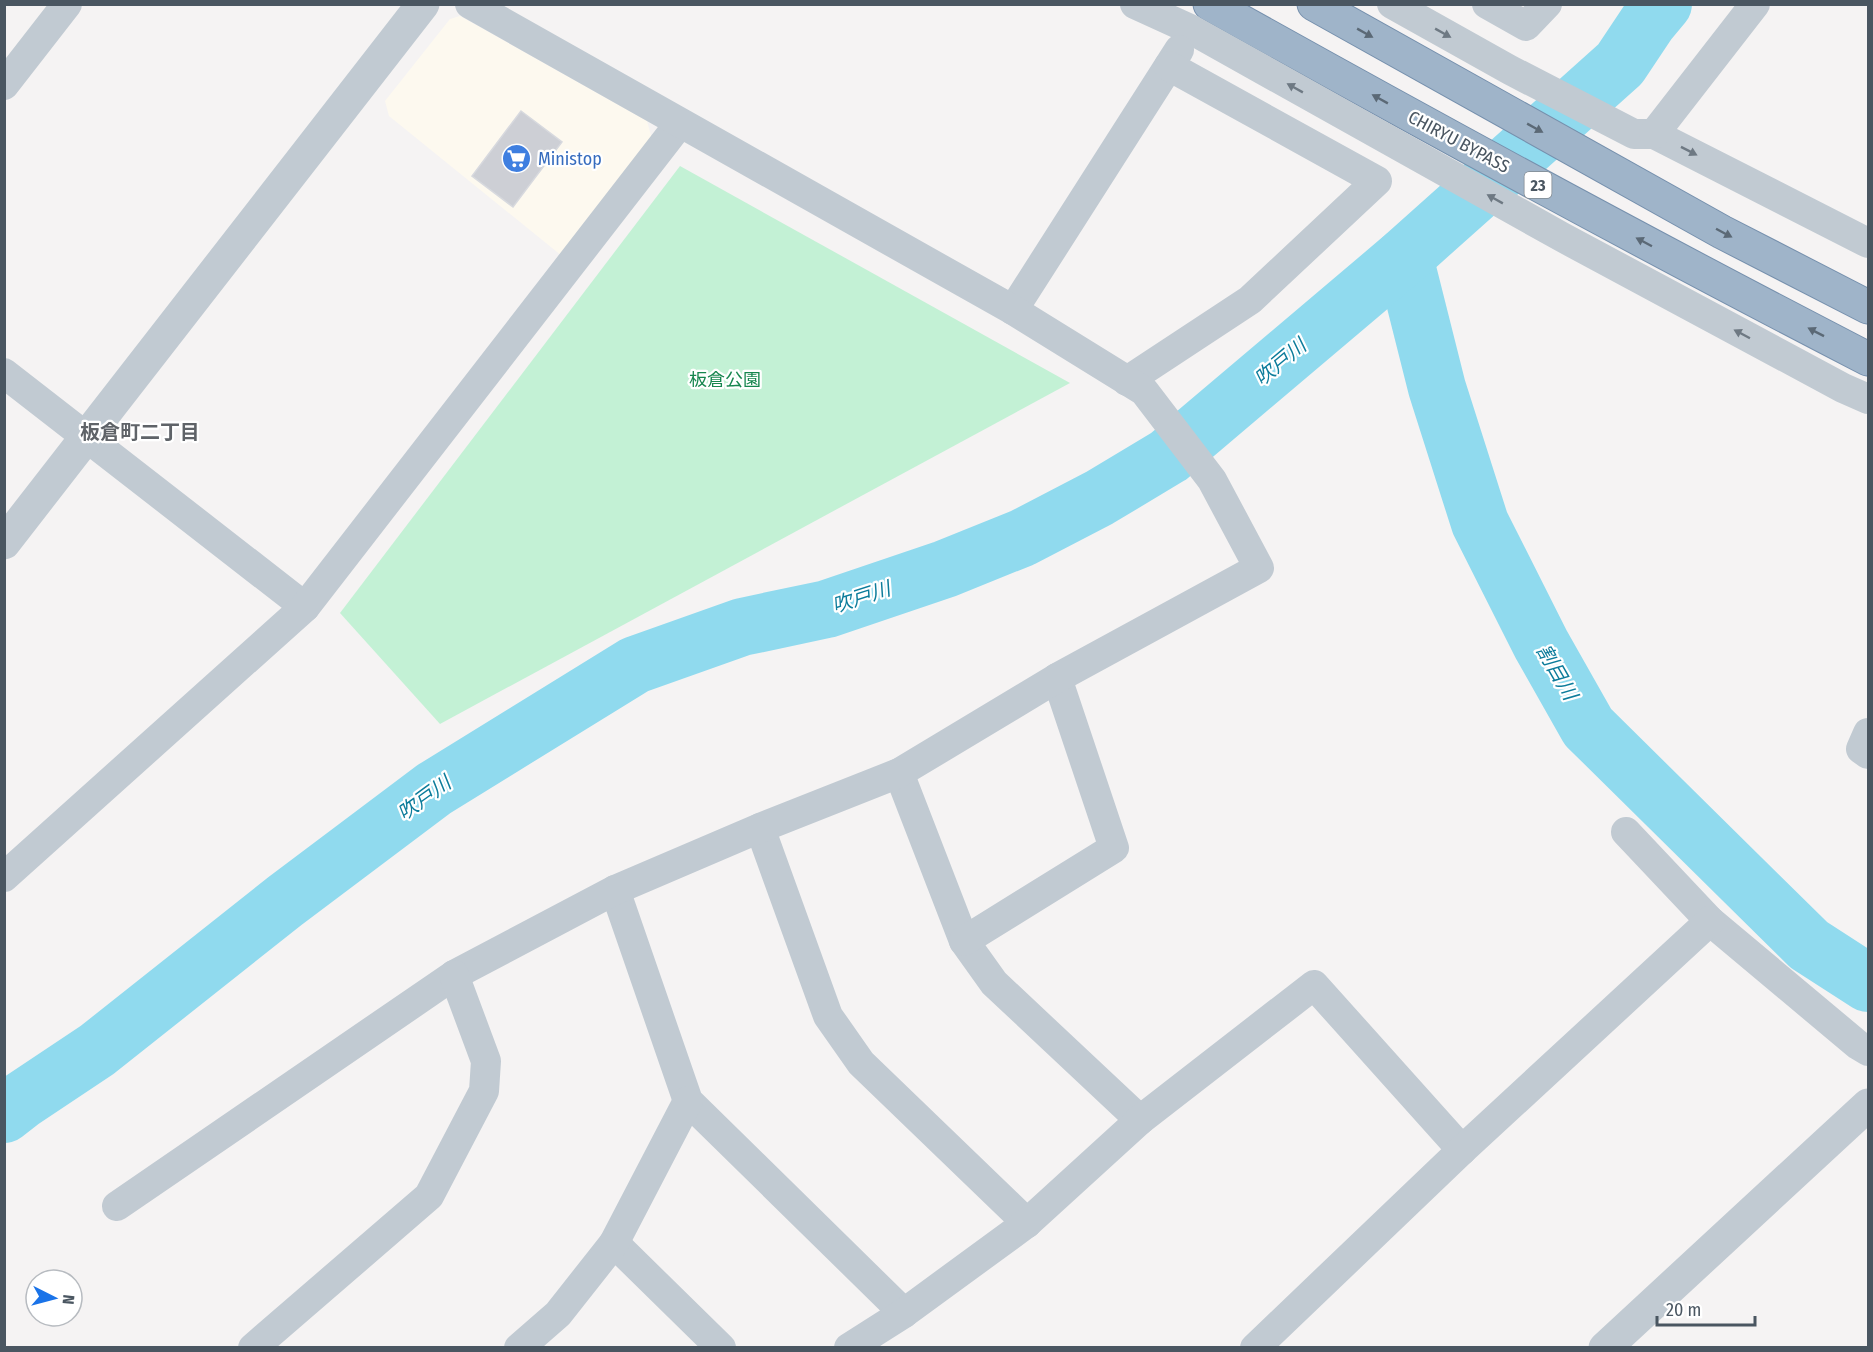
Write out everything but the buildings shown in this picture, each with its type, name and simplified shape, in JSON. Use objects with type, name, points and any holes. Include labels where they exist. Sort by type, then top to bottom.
[{"type":"highway","points":[[1314,4],[1712,226],[1869,307]]},
{"type":"highway","name":"CHIRYU BYPASS","points":[[1203,13],[1386,103],[1715,280],[1869,359]]},
{"type":"street","points":[[4,85],[67,4]]},
{"type":"street","points":[[4,543],[423,4]]},
{"type":"street","points":[[117,1206],[454,975],[615,890],[760,828],[899,773],[1057,678],[1259,568],[1212,480],[1136,386],[1013,310],[470,4]]},
{"type":"street","points":[[1135,4],[1203,13],[1438,167],[1546,228],[1843,388],[1869,399]]},
{"type":"street","points":[[1392,4],[1510,70],[1869,243]]},
{"type":"street","points":[[1487,4],[1526,26],[1547,4]]},
{"type":"street","points":[[1644,134],[1755,4]]},
{"type":"street","points":[[1013,310],[1203,13]]},
{"type":"street","points":[[1136,386],[1250,300],[1377,181],[1169,66]]},
{"type":"street","points":[[4,877],[305,607],[680,123]]},
{"type":"street","points":[[4,373],[305,607]]},
{"type":"street","points":[[964,941],[1114,848],[1057,678]]},
{"type":"street","points":[[1869,733],[1862,749],[1869,754]]},
{"type":"street","points":[[899,773],[964,941],[994,983],[1140,1120]]},
{"type":"street","points":[[760,828],[828,1016],[861,1063],[1027,1223]]},
{"type":"street","points":[[1626,832],[1710,921],[1858,1045],[1869,1051]]},
{"type":"street","points":[[615,890],[688,1101],[904,1313]]},
{"type":"street","points":[[1255,1347],[1462,1150],[1710,921]]},
{"type":"street","points":[[253,1347],[429,1197],[484,1091],[486,1061],[454,975]]},
{"type":"street","points":[[849,1347],[904,1313],[1027,1223],[1140,1120],[1314,985],[1462,1150]]},
{"type":"street","points":[[519,1347],[558,1314],[614,1243],[688,1101]]},
{"type":"street","points":[[1605,1347],[1869,1105]]},
{"type":"street","points":[[614,1243],[721,1347]]},
{"type":"shaded area","points":[[460,16],[647,121],[652,139],[562,256],[389,116],[385,101],[450,19]]},
{"type":"green space","name":"板倉公園","points":[[680,166],[1070,383],[440,724],[340,613]]},
{"type":"waterway","name":"吹戸川","points":[[4,1114],[97,1050],[285,901],[434,789],[635,665],[742,627],[827,609],[945,569],[1022,538],[1099,498],[1169,456],[1404,257],[1620,64],[1663,4]]},
{"type":"waterway","name":"割目川","points":[[1404,257],[1437,388],[1480,523],[1541,644],[1588,727],[1809,945],[1868,983]]},
{"type":"place","name":"Ministop","points":[[517,159]]},
{"type":"district","name":"板倉町二丁目","points":[[140,432]]}]
